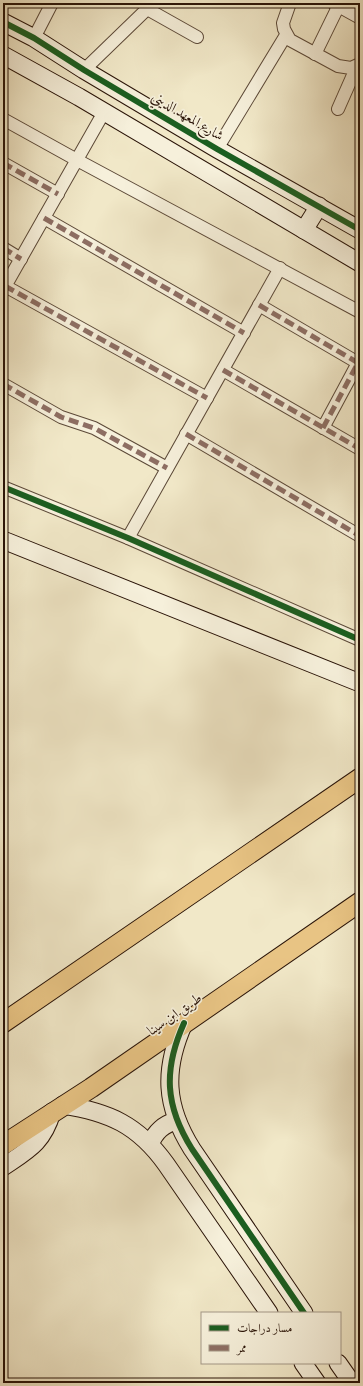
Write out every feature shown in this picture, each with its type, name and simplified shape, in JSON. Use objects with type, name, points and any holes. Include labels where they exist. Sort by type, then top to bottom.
[{"type":"main road","points":[[3,1023],[360,778]]},
{"type":"main road","name":"طريق ابن سينا","points":[[3,1145],[91,1088],[360,902]]},
{"type":"street","points":[[34,38],[52,3]]},
{"type":"street","points":[[290,3],[284,23],[286,35],[295,43],[344,68],[359,65]]},
{"type":"street","points":[[315,54],[337,4],[360,18]]},
{"type":"street","points":[[84,70],[146,10],[149,10],[197,37]]},
{"type":"street","name":"شارع المعهد الديني","points":[[3,22],[34,38],[84,70],[217,149],[360,230]]},
{"type":"street","points":[[217,149],[286,35]]},
{"type":"street","points":[[3,55],[104,112],[360,264]]},
{"type":"street","points":[[338,109],[359,65]]},
{"type":"street","points":[[117,89],[4,288],[207,398]]},
{"type":"street","points":[[3,119],[360,312]]},
{"type":"street","points":[[3,163],[58,194]]},
{"type":"street","points":[[304,230],[319,206]]},
{"type":"street","points":[[44,218],[244,333]]},
{"type":"street","points":[[3,248],[21,259]]},
{"type":"street","points":[[128,538],[280,268]]},
{"type":"street","points":[[259,305],[359,362],[323,428]]},
{"type":"street","points":[[222,370],[360,449]]},
{"type":"street","points":[[3,384],[61,417],[94,428],[168,468]]},
{"type":"street","points":[[186,434],[360,536]]},
{"type":"street","points":[[3,487],[128,538],[360,640]]},
{"type":"street","points":[[3,540],[360,683]]},
{"type":"street","points":[[184,1023],[176,1041],[169,1081],[171,1100],[176,1120],[192,1149],[303,1312]]},
{"type":"street","points":[[3,1168],[32,1147],[39,1140],[57,1109],[95,1111],[110,1117],[138,1133],[150,1144],[166,1164],[267,1312]]},
{"type":"street","points":[[150,1144],[154,1135],[160,1128],[167,1123],[176,1120]]},
{"type":"street","points":[[304,1364],[317,1383]]},
{"type":"street","points":[[339,1364],[352,1383]]},
{"type":"marked path","points":[[3,163],[58,194]]},
{"type":"marked path","points":[[44,218],[244,333]]},
{"type":"marked path","points":[[3,248],[21,259]]},
{"type":"marked path","points":[[5,286],[207,398]]},
{"type":"marked path","points":[[259,305],[360,364]]},
{"type":"marked path","points":[[323,428],[360,359]]},
{"type":"marked path","points":[[223,370],[360,449]]},
{"type":"marked path","points":[[3,384],[61,417],[94,428],[167,468]]},
{"type":"marked path","points":[[186,434],[360,536]]},
{"type":"cycle path","points":[[3,22],[34,38],[84,70],[217,149],[360,230]]},
{"type":"cycle path","points":[[3,487],[128,538],[360,640]]},
{"type":"cycle path","points":[[184,1023],[177,1040],[170,1072],[170,1088],[176,1118],[192,1149],[303,1312]]}]
